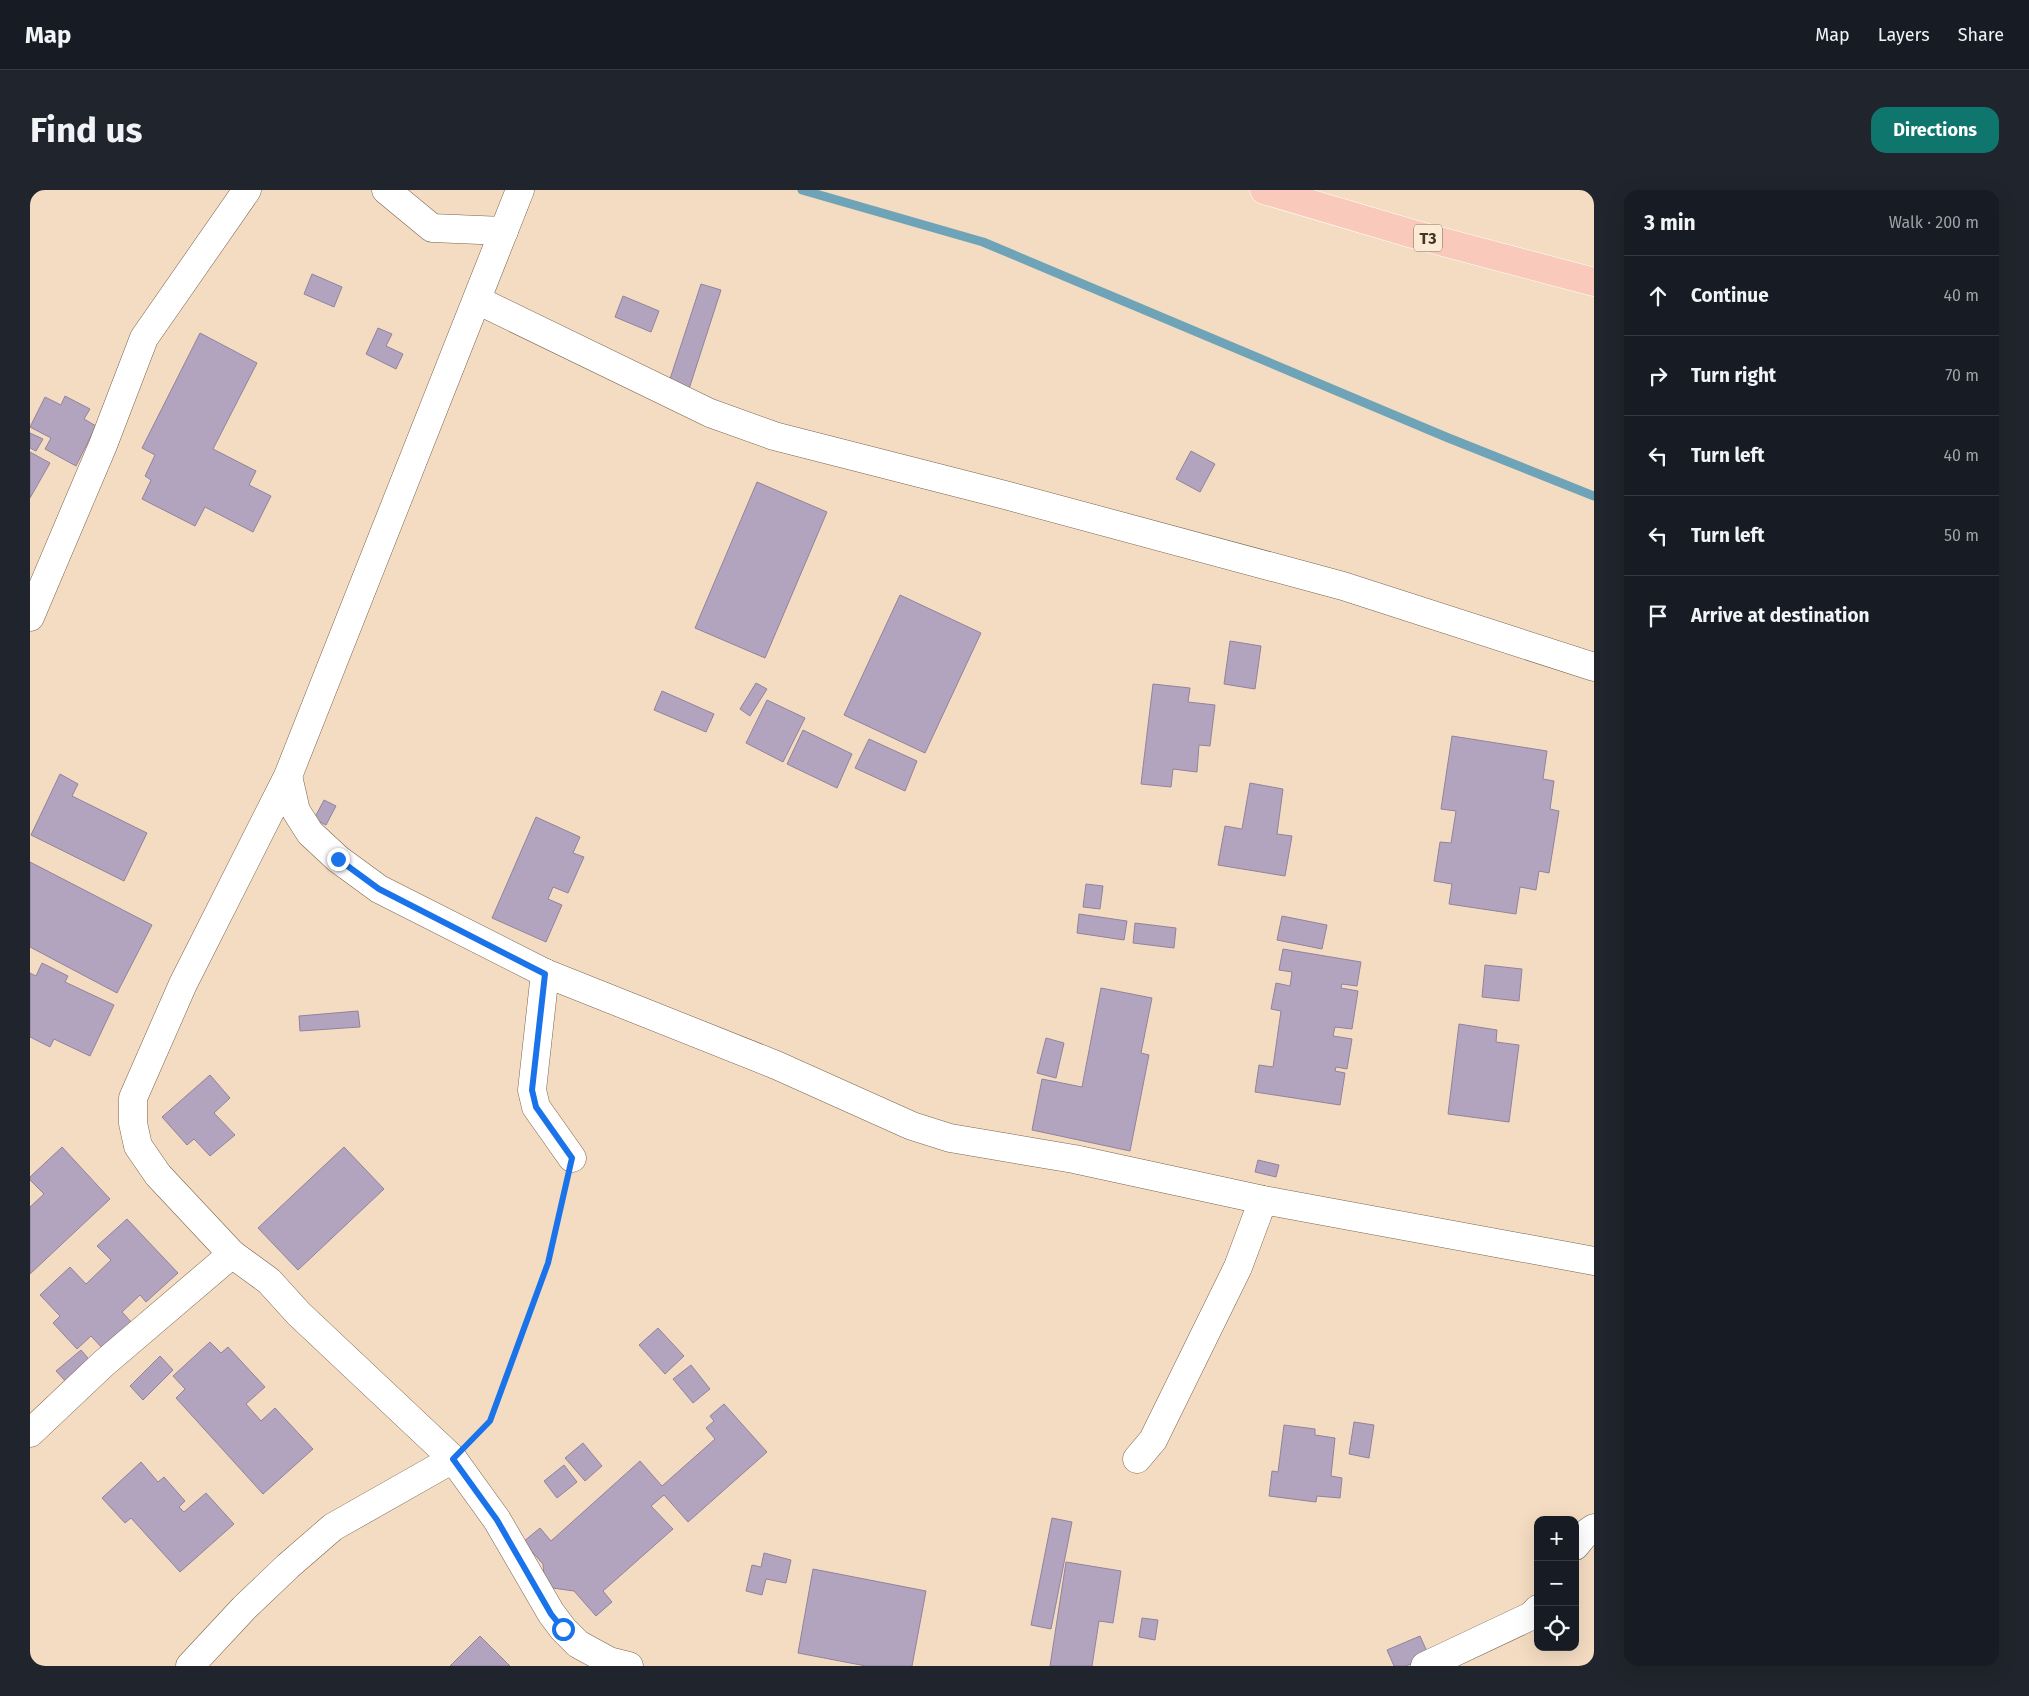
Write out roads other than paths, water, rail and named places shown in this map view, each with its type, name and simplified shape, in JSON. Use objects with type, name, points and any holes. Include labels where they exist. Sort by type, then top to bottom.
[{"type":"highway","name":"T3","points":[[1264,190],[1413,234],[1594,282]]},
{"type":"street","points":[[30,617],[103,445],[144,338],[247,190]]},
{"type":"street","points":[[386,190],[432,228],[504,231]]},
{"type":"street","points":[[520,190],[288,776],[183,984],[133,1098],[134,1123],[138,1146],[158,1174],[232,1254],[269,1281],[299,1314],[453,1459],[497,1520],[551,1614],[563,1629],[578,1644],[609,1661],[629,1666]]},
{"type":"street","points":[[477,300],[710,414],[774,436],[1005,495],[1343,586],[1594,667]]},
{"type":"street","points":[[288,776],[296,811],[310,833],[338,859],[379,889],[545,974],[776,1066],[912,1126],[950,1138],[1074,1159],[1263,1200],[1594,1261]]},
{"type":"street","points":[[545,974],[532,1090],[536,1107],[572,1158]]},
{"type":"street","points":[[1137,1459],[1153,1440],[1228,1288],[1238,1267],[1263,1200]]},
{"type":"street","points":[[30,1433],[103,1364],[232,1254]]},
{"type":"street","points":[[190,1666],[288,1566],[333,1527],[453,1459]]},
{"type":"street","points":[[1579,1541],[1594,1528]]},
{"type":"street","points":[[1426,1666],[1534,1613]]},
{"type":"waterway","points":[[802,190],[983,242],[1446,437],[1594,496]]}]
